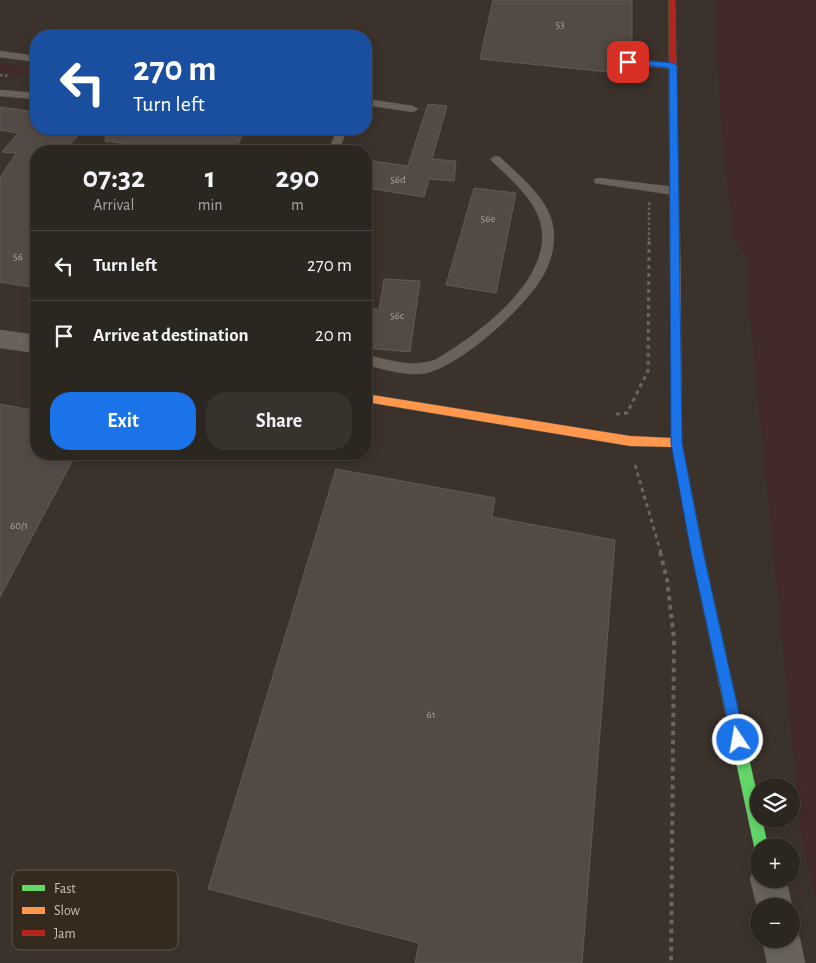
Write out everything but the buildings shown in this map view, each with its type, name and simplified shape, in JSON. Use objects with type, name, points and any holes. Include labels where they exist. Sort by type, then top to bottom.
[{"type":"street","points":[[672,0],[677,443],[697,552],[759,838]]},
{"type":"street","points":[[0,338],[30,343]]},
{"type":"street","points":[[372,399],[630,441],[677,443]]},
{"type":"street","points":[[783,948],[786,963]]},
{"type":"lane","points":[[0,54],[30,58]]},
{"type":"lane","points":[[628,62],[673,66]]},
{"type":"lane","points":[[0,93],[30,96]]},
{"type":"lane","points":[[372,103],[413,109]]},
{"type":"lane","points":[[372,361],[425,369],[443,363],[465,349],[510,306],[537,276],[546,252],[546,222],[541,208],[496,160]]},
{"type":"lane","points":[[599,181],[674,192]]},
{"type":"path","points":[[649,188],[647,226],[648,371],[627,413],[630,441],[637,472],[656,533],[667,579],[674,639],[671,963]]},
{"type":"path","points":[[611,414],[627,413]]},
{"type":"shaded area","points":[[715,0],[816,0],[816,898],[802,840],[800,778],[796,778],[746,277],[750,265],[733,236],[721,123]]},
{"type":"shaded area","points":[[0,63],[30,67],[30,76],[0,72]]},
{"type":"traffic: fast","points":[[698,556],[759,838]]},
{"type":"traffic: slow","points":[[675,248],[677,443],[698,556]]},
{"type":"traffic: slow","points":[[372,399],[630,441],[677,443]]},
{"type":"traffic: jam","points":[[672,0],[675,248]]},
{"type":"route","points":[[628,62],[673,66],[677,443],[697,552],[738,740]]}]
